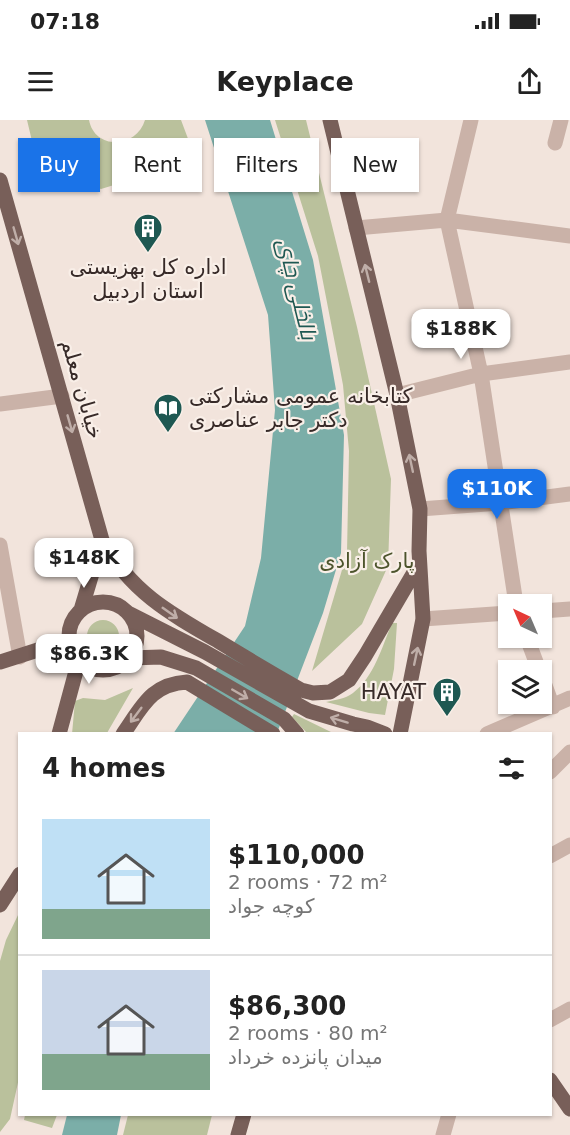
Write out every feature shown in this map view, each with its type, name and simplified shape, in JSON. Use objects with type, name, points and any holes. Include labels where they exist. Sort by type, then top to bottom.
[{"type":"main road","points":[[330,120],[397,394],[420,509],[423,619],[400,732]]},
{"type":"main road","name":"خیابان معلم","points":[[0,180],[4,206],[62,396],[102,540],[114,561],[141,591],[209,646]]},
{"type":"main road","points":[[81,610],[102,540]]},
{"type":"main road","points":[[298,696],[330,692],[349,680],[420,563]]},
{"type":"main road","points":[[112,602],[130,614],[136,624],[138,636],[136,647],[130,658],[122,665],[111,670],[88,667],[72,651],[69,640],[70,628],[74,618],[90,604],[112,602]]},
{"type":"main road","points":[[130,614],[209,646],[298,696],[309,711],[380,732]]},
{"type":"main road","points":[[0,662],[69,640]]},
{"type":"main road","points":[[130,658],[160,657],[196,668],[284,719],[295,732]]},
{"type":"main road","points":[[60,732],[79,660]]},
{"type":"main road","points":[[124,732],[152,694],[171,683],[187,682],[270,732]]},
{"type":"main road","points":[[0,905],[18,877]]},
{"type":"main road","points":[[552,1083],[570,1109]]},
{"type":"main road","points":[[238,1135],[243,1116]]},
{"type":"street","points":[[471,120],[447,220],[481,374],[514,594]]},
{"type":"street","points":[[555,144],[561,120]]},
{"type":"street","points":[[356,228],[447,220],[570,236]]},
{"type":"street","points":[[397,394],[481,374],[570,362]]},
{"type":"street","points":[[0,404],[62,396]]},
{"type":"street","points":[[420,509],[500,503],[570,494]]},
{"type":"street","points":[[0,545],[20,657]]},
{"type":"street","points":[[552,610],[570,609]]},
{"type":"street","points":[[423,619],[498,614]]},
{"type":"street","points":[[492,732],[570,698]]},
{"type":"street","points":[[552,770],[570,752]]},
{"type":"street","points":[[552,855],[570,845]]},
{"type":"street","points":[[552,1019],[570,1009]]},
{"type":"street","points":[[443,1135],[448,1116]]},
{"type":"green space","points":[[27,120],[89,120],[99,137],[112,142],[112,186],[100,189],[100,138],[31,138]]},
{"type":"green space","points":[[145,120],[181,120],[188,138],[130,138],[141,129]]},
{"type":"green space","name":"پارک آزادی","points":[[275,120],[306,120],[310,138],[281,138]]},
{"type":"green space","name":"پارک آزادی","points":[[319,173],[391,479],[388,566],[362,624],[312,671],[347,553],[349,451],[343,385],[318,256],[298,192],[319,192]]},
{"type":"green space","points":[[103,620],[115,624],[119,636],[115,648],[103,652],[91,648],[87,636],[91,624]]},
{"type":"green space","points":[[392,623],[397,623],[394,669],[385,715],[326,702],[347,697],[367,679]]},
{"type":"green space","points":[[133,688],[108,732],[72,732],[75,701],[83,698],[105,700]]},
{"type":"green space","points":[[294,714],[331,732],[306,732],[292,717]]},
{"type":"green space","points":[[18,915],[18,1083],[10,1119],[0,1132],[0,961],[6,940]]},
{"type":"green space","points":[[25,1116],[57,1116],[52,1128],[24,1120]]},
{"type":"green space","points":[[128,1116],[212,1116],[207,1135],[123,1135]]},
{"type":"water","points":[[205,120],[270,120],[276,138],[214,138],[214,148]]},
{"type":"water","name":"بالخلی چای","points":[[228,192],[292,192],[313,260],[344,435],[341,553],[323,613],[277,732],[174,732],[245,626],[261,558],[275,410],[268,315]]},
{"type":"water","points":[[67,1116],[121,1116],[117,1135],[62,1135]]},
{"type":"place","name":"اداره کل بهزیستی استان اردبیل","points":[[148,254]]},
{"type":"place","name":"کتابخانه عمومی مشارکتی دکتر جابر عناصری","points":[[168,434]]},
{"type":"place","name":"HAYAT","points":[[447,718]]}]
